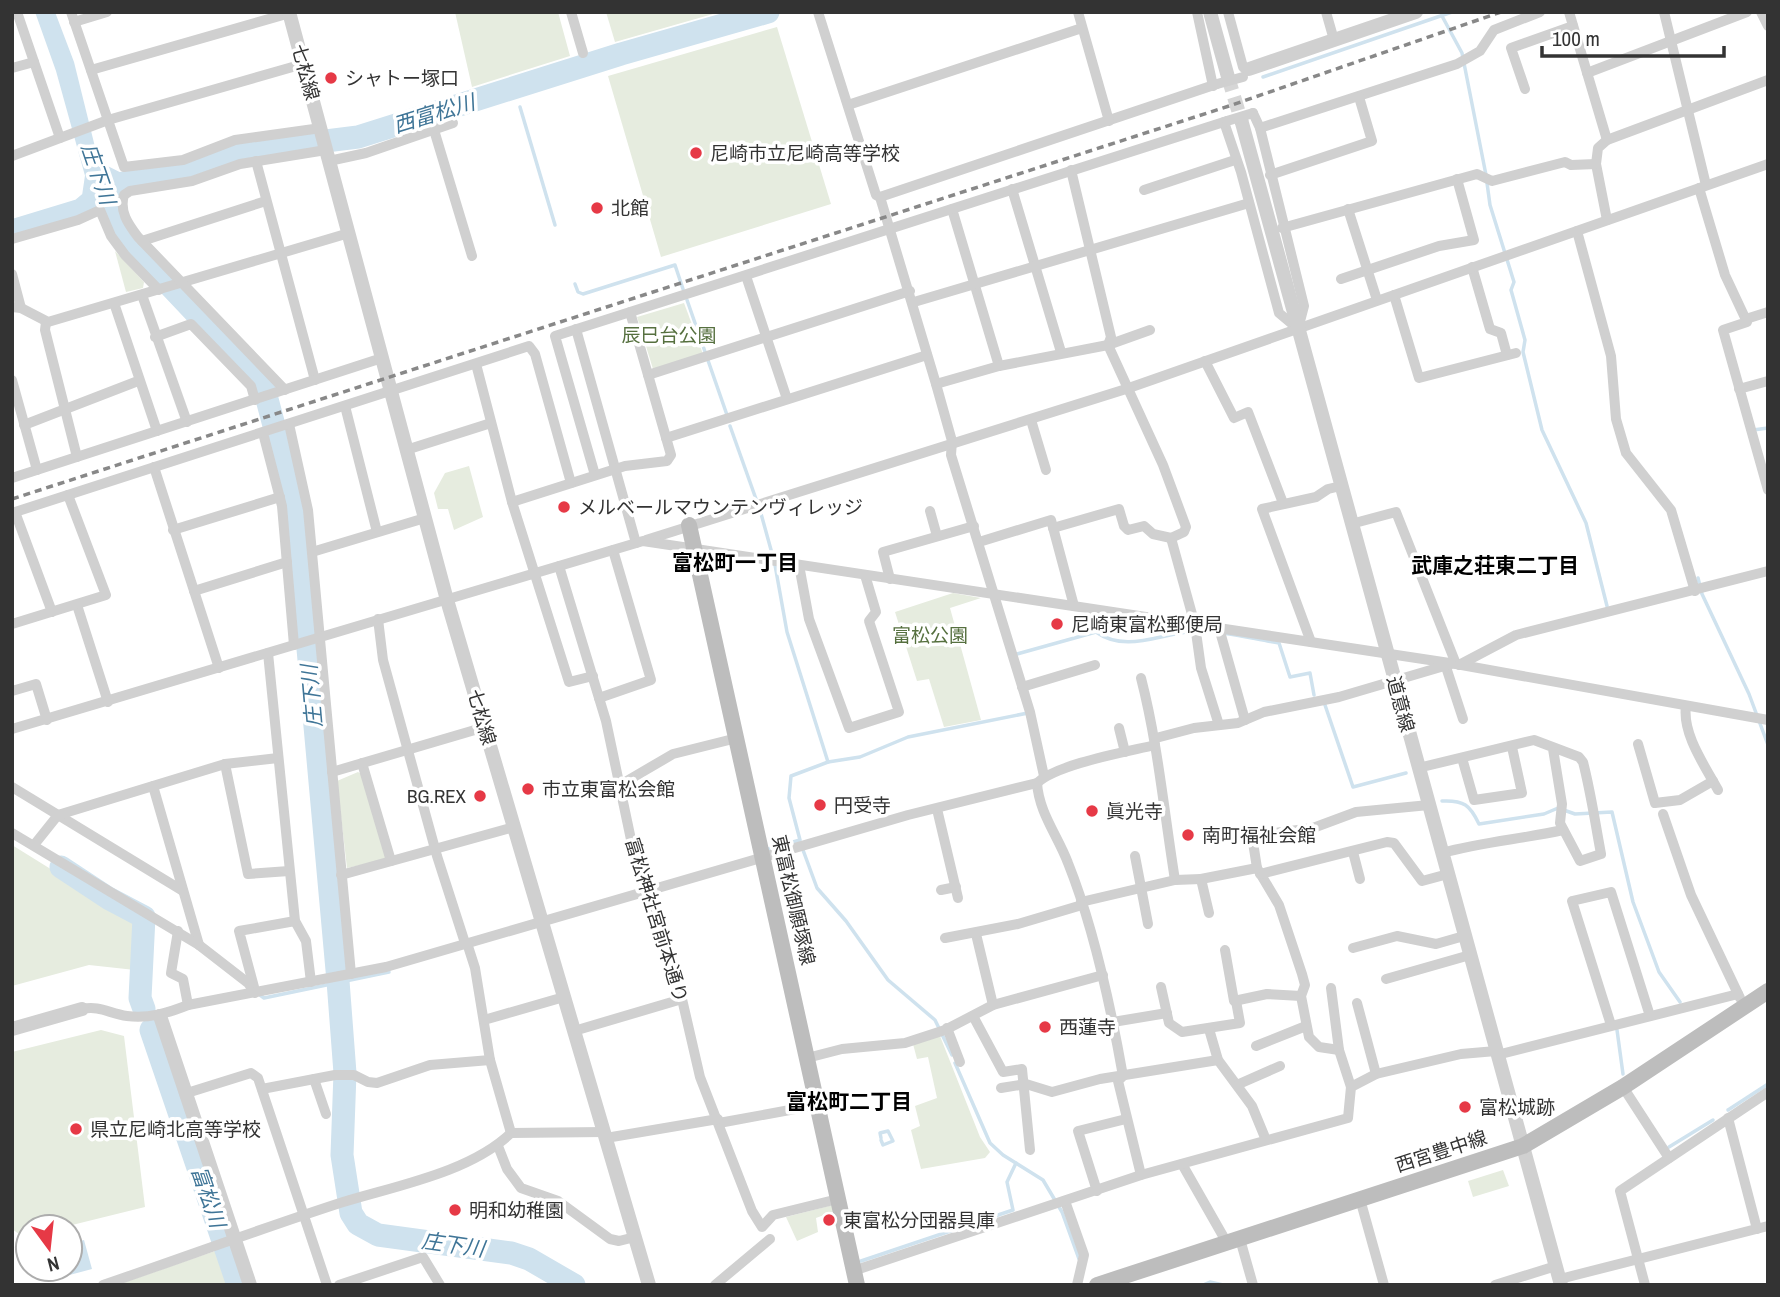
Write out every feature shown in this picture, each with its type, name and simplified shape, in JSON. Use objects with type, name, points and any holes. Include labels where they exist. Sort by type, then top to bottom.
[{"type":"main road","name":"東富松御願塚線","points":[[690,525],[855,1278]]},
{"type":"main road","name":"西宮豊中線","points":[[1097,1285],[1523,1146],[1623,1087],[1741,1000],[1768,991]]},
{"type":"street","points":[[17,12],[63,137]]},
{"type":"street","points":[[107,12],[73,17],[105,122],[122,163],[128,168],[183,160],[234,140],[325,144],[366,153],[453,123]]},
{"type":"street","points":[[571,12],[583,53]]},
{"type":"street","points":[[818,12],[876,195],[880,197],[912,297],[952,445],[951,455],[1022,687],[1040,780],[1038,797],[1068,862],[1103,975],[1123,1076]]},
{"type":"street","points":[[1078,12],[1110,121]]},
{"type":"street","points":[[1198,12],[1233,77]]},
{"type":"street","points":[[1210,12],[1233,77]]},
{"type":"street","points":[[1228,12],[1243,67],[1233,77]]},
{"type":"street","points":[[1326,12],[1334,40]]},
{"type":"street","points":[[880,197],[1110,121],[1416,12]]},
{"type":"street","points":[[596,475],[555,336],[1012,188],[1236,120],[1260,128],[1359,97],[1457,64],[1480,51],[1494,30],[1540,12]]},
{"type":"street","points":[[1569,12],[1606,140]]},
{"type":"street","points":[[1664,12],[1702,187],[1725,275],[1746,319]]},
{"type":"street","points":[[1587,73],[1747,12]]},
{"type":"street","points":[[1761,12],[1768,26]]},
{"type":"street","points":[[91,70],[290,13]]},
{"type":"street","name":"七松線","points":[[290,13],[447,600],[649,1285]]},
{"type":"street","points":[[1525,89],[1511,48],[1573,26]]},
{"type":"street","points":[[848,106],[1082,28]]},
{"type":"street","points":[[12,68],[34,62]]},
{"type":"street","points":[[12,156],[105,122],[303,64]]},
{"type":"street","points":[[1606,220],[1596,164],[1598,148],[1606,140],[1768,80]]},
{"type":"street","points":[[1270,176],[1372,141],[1359,97]]},
{"type":"street","points":[[1236,120],[1235,160],[1279,313],[1298,328]]},
{"type":"street","name":"道意線","points":[[1236,120],[1298,328],[1559,1277]]},
{"type":"street","points":[[1260,128],[1282,228],[1304,306],[1298,328]]},
{"type":"street","points":[[434,130],[472,256]]},
{"type":"street","points":[[281,391],[142,241],[125,218],[122,203],[124,195],[192,181],[229,167],[325,144]]},
{"type":"street","points":[[1144,190],[1235,160]]},
{"type":"street","points":[[256,161],[315,380]]},
{"type":"street","points":[[1282,228],[1477,173],[1492,181],[1564,162],[1571,165],[1596,164]]},
{"type":"street","points":[[12,729],[613,550],[1031,420],[1768,164]]},
{"type":"street","points":[[1053,527],[1119,509],[1128,530],[1144,526],[1153,534],[1171,538],[1184,533],[1186,527],[1163,464],[1126,389],[1108,345],[1111,337],[1092,248],[1071,170]]},
{"type":"street","points":[[1340,279],[1439,246],[1474,240],[1457,179]]},
{"type":"street","points":[[1012,188],[1060,352]]},
{"type":"street","points":[[142,241],[266,201]]},
{"type":"street","points":[[648,375],[766,338],[912,297],[974,284],[1249,203]]},
{"type":"street","points":[[952,209],[999,366]]},
{"type":"street","points":[[1348,209],[1377,300]]},
{"type":"street","points":[[12,239],[78,220],[100,210],[111,236],[125,255],[160,289]]},
{"type":"street","points":[[1577,231],[1611,356],[1616,419],[1626,453],[1671,510],[1695,592]]},
{"type":"street","points":[[12,274],[17,308],[47,322],[349,233]]},
{"type":"street","points":[[1394,295],[1419,378],[1512,354],[1501,333],[1490,329],[1472,267]]},
{"type":"street","points":[[746,276],[788,399]]},
{"type":"street","points":[[142,295],[187,422]]},
{"type":"street","points":[[114,303],[157,431]]},
{"type":"street","points":[[512,502],[615,469],[667,461],[671,455],[630,312]]},
{"type":"street","points":[[1768,312],[1723,330],[1768,490]]},
{"type":"street","points":[[47,322],[45,330],[77,457]]},
{"type":"street","points":[[155,337],[191,324],[251,386],[256,399]]},
{"type":"street","points":[[576,329],[615,469],[639,542]]},
{"type":"street","points":[[936,384],[1060,352],[1108,345],[1150,330]]},
{"type":"street","points":[[52,612],[14,512],[529,346],[535,354],[571,483]]},
{"type":"street","points":[[666,438],[928,355]]},
{"type":"street","points":[[12,478],[382,358]]},
{"type":"street","points":[[1205,361],[1234,418],[1248,412],[1283,503]]},
{"type":"street","points":[[476,364],[512,502],[569,682],[593,676]]},
{"type":"street","points":[[12,380],[37,470]]},
{"type":"street","points":[[24,425],[138,381]]},
{"type":"street","points":[[1739,389],[1768,381]]},
{"type":"street","points":[[345,406],[377,532]]},
{"type":"street","points":[[1031,420],[1046,470]]},
{"type":"street","points":[[406,450],[491,423]]},
{"type":"street","points":[[286,425],[308,510],[317,638],[332,772],[349,974]]},
{"type":"street","points":[[265,433],[279,497],[296,644]]},
{"type":"street","points":[[154,467],[219,668]]},
{"type":"street","points":[[1311,642],[1262,509],[1316,497],[1328,489],[1341,486]]},
{"type":"street","points":[[12,624],[106,595],[68,495]]},
{"type":"street","points":[[173,530],[279,497]]},
{"type":"street","points":[[930,511],[937,536]]},
{"type":"street","points":[[1351,524],[1396,512],[1453,665],[1463,719]]},
{"type":"street","points":[[312,552],[425,518]]},
{"type":"street","points":[[979,542],[1051,520],[1074,606]]},
{"type":"street","points":[[890,579],[883,552],[974,526]]},
{"type":"street","points":[[1171,538],[1195,625],[1201,668],[1219,725]]},
{"type":"street","points":[[639,542],[1311,642],[1768,720]]},
{"type":"street","points":[[599,698],[651,680],[613,550]]},
{"type":"street","points":[[194,592],[286,562]]},
{"type":"street","points":[[799,565],[810,619],[849,728],[899,712],[869,621],[876,612],[865,575]]},
{"type":"street","name":"富松神社宮前本通り","points":[[559,566],[599,698],[631,845],[682,999],[700,1077],[752,1211],[762,1227],[773,1215],[838,1199]]},
{"type":"street","points":[[12,1029],[82,1009],[101,1008],[128,1017],[149,1014],[160,1016],[188,1005],[349,974],[647,893],[763,857],[1040,780],[1156,742],[1453,665],[1516,635],[1695,592],[1768,571]]},
{"type":"street","points":[[77,605],[108,702]]},
{"type":"street","points":[[378,619],[383,660],[466,943],[484,1020],[490,1060],[512,1133]]},
{"type":"street","points":[[1219,628],[1245,720]]},
{"type":"street","points":[[268,653],[295,921],[306,941],[311,982]]},
{"type":"street","points":[[1022,687],[1095,665]]},
{"type":"street","points":[[1141,678],[1156,742],[1175,880]]},
{"type":"street","points":[[12,691],[36,684],[47,720]]},
{"type":"street","points":[[1637,744],[1643,780],[1655,803],[1679,800],[1715,785],[1692,739],[1685,715],[1686,705]]},
{"type":"street","points":[[332,772],[485,727]]},
{"type":"street","points":[[1119,728],[1125,752]]},
{"type":"street","points":[[620,785],[673,754],[737,738]]},
{"type":"street","points":[[1418,768],[1534,740],[1579,757],[1583,762],[1596,809],[1594,819],[1601,853],[1580,861],[1563,830],[1562,804],[1553,749]]},
{"type":"street","points":[[1462,758],[1475,800],[1522,793],[1511,747]]},
{"type":"street","points":[[34,845],[58,815],[225,764],[278,758]]},
{"type":"street","points":[[362,763],[391,861]]},
{"type":"street","points":[[225,764],[248,874],[289,871]]},
{"type":"street","points":[[153,786],[199,945]]},
{"type":"street","points":[[12,788],[184,891]]},
{"type":"street","points":[[1339,1050],[1314,1044],[1301,996],[1305,985],[1302,974],[1279,905],[1259,871],[1252,836],[1313,828],[1356,812],[1429,806]]},
{"type":"street","points":[[937,809],[957,893],[941,890]]},
{"type":"street","points":[[1351,1087],[1376,1074],[1461,1054],[1497,1053],[1650,1016],[1741,1000],[1691,895],[1663,814]]},
{"type":"street","points":[[341,875],[514,827]]},
{"type":"street","points":[[1442,853],[1485,841],[1524,838],[1563,830]]},
{"type":"street","points":[[12,833],[178,931],[248,983],[256,993]]},
{"type":"street","points":[[945,938],[976,934],[1081,903],[1175,880],[1259,871],[1394,842],[1422,881],[1448,874]]},
{"type":"street","points":[[1353,852],[1360,879]]},
{"type":"street","points":[[1135,856],[1148,924]]},
{"type":"street","points":[[1201,879],[1209,913]]},
{"type":"street","points":[[1611,1026],[1572,901],[1611,892],[1650,1016]]},
{"type":"street","points":[[256,993],[239,931],[295,921]]},
{"type":"street","points":[[178,931],[171,973],[183,979],[188,1005]]},
{"type":"street","points":[[976,934],[993,1004]]},
{"type":"street","points":[[1353,948],[1397,936],[1436,944],[1464,936]]},
{"type":"street","points":[[1225,950],[1234,1001],[1267,995],[1301,996]]},
{"type":"street","points":[[1386,979],[1470,955]]},
{"type":"street","points":[[807,1058],[842,1049],[905,1043],[944,1030],[993,1004],[1103,975]]},
{"type":"street","points":[[1161,987],[1169,1023],[1182,1032],[1240,1023],[1237,1000]]},
{"type":"street","points":[[855,1278],[1141,1175],[1348,1118],[1351,1087],[1339,1050],[1331,988]]},
{"type":"street","points":[[484,1020],[564,997]]},
{"type":"street","points":[[574,1031],[682,999]]},
{"type":"street","points":[[1357,1003],[1376,1074]]},
{"type":"street","points":[[1113,1022],[1167,1013]]},
{"type":"street","points":[[160,1016],[187,1093],[228,1242],[250,1285]]},
{"type":"street","points":[[973,1016],[1003,1072],[1021,1069],[1030,1150]]},
{"type":"street","points":[[1256,1046],[1307,1026]]},
{"type":"street","points":[[1209,1029],[1218,1060],[1239,1084],[1266,1140]]},
{"type":"street","points":[[944,1030],[960,1062]]},
{"type":"street","points":[[262,1089],[340,1075],[354,1075],[377,1083],[430,1066],[490,1060]]},
{"type":"street","points":[[1001,1088],[1021,1084],[1052,1092],[1100,1079],[1218,1060]]},
{"type":"street","points":[[1239,1084],[1280,1066]]},
{"type":"street","points":[[187,1093],[251,1073],[258,1078],[327,1285]]},
{"type":"street","points":[[1123,1076],[1118,1082],[1141,1175]]},
{"type":"street","points":[[314,1079],[326,1114]]},
{"type":"street","points":[[1623,1087],[1669,1158]]},
{"type":"street","points":[[1646,1285],[1620,1191],[1768,1092]]},
{"type":"street","points":[[103,1285],[340,1203],[435,1175],[498,1146],[512,1133],[605,1135],[719,1121],[817,1105]]},
{"type":"street","points":[[1495,1285],[1559,1277],[1763,1227],[1728,1118]]},
{"type":"street","points":[[1097,1191],[1078,1131],[1126,1119]]},
{"type":"street","points":[[498,1146],[507,1169],[521,1188],[558,1201],[610,1239],[619,1241],[635,1237]]},
{"type":"street","points":[[1182,1164],[1234,1241],[1253,1285]]},
{"type":"street","points":[[1360,1199],[1384,1285]]},
{"type":"street","points":[[1060,1203],[1082,1262],[1077,1285]]},
{"type":"street","points":[[715,1285],[770,1239]]},
{"type":"street","points":[[339,1285],[423,1257],[440,1285]]},
{"type":"green space","points":[[455,12],[558,12],[570,56],[472,87]]},
{"type":"green space","points":[[606,12],[720,12],[615,42]]},
{"type":"green space","points":[[777,27],[831,204],[661,257],[608,76]]},
{"type":"green space","points":[[115,251],[144,282],[143,288],[126,292]]},
{"type":"green space","name":"辰巳台公園","points":[[684,303],[703,354],[653,369],[637,317]]},
{"type":"green space","points":[[469,466],[483,517],[454,530],[448,509],[438,509],[434,493],[445,473]]},
{"type":"green space","name":"富松公園","points":[[953,593],[981,598],[950,608],[981,720],[944,727],[929,679],[917,681],[895,612]]},
{"type":"green space","points":[[358,772],[361,774],[387,857],[347,868],[337,781]]},
{"type":"green space","points":[[12,845],[136,922],[135,970],[89,965],[12,986]]},
{"type":"green space","name":"県立尼崎北高等学校","points":[[101,1030],[124,1036],[145,1207],[84,1222],[84,1213],[14,1213],[14,1230],[12,1229],[12,1052]]},
{"type":"green space","points":[[940,1036],[980,1137],[990,1152],[985,1158],[921,1169],[911,1130],[920,1126],[915,1106],[937,1098],[928,1057],[917,1059],[913,1044]]},
{"type":"green space","points":[[1503,1170],[1509,1186],[1473,1197],[1468,1181]]},
{"type":"green space","points":[[833,1205],[835,1211],[816,1218],[818,1232],[797,1241],[786,1217]]},
{"type":"green space","points":[[218,1250],[222,1251],[233,1285],[117,1285]]},
{"type":"water","points":[[35,12],[55,12],[74,62],[97,155],[110,171],[125,175],[129,187],[117,189],[114,200],[103,204],[86,198],[87,183],[56,71]]},
{"type":"water","points":[[84,1240],[92,1269],[84,1271]]},
{"type":"waterway","name":"西富松川","points":[[100,175],[118,184],[196,169],[237,152],[358,137],[621,54],[768,12]]},
{"type":"waterway","points":[[1263,77],[1452,12]]},
{"type":"waterway","points":[[1442,16],[1462,53],[1486,175]]},
{"type":"waterway","name":"西富松川","points":[[515,87],[516,92]]},
{"type":"waterway","points":[[520,107],[555,225]]},
{"type":"waterway","name":"富松川","points":[[12,231],[81,210],[93,200],[97,173]]},
{"type":"waterway","name":"庄下川","points":[[98,174],[123,236],[263,384],[295,505],[338,981],[345,1073],[342,1155],[351,1213],[358,1224],[378,1235],[511,1253],[529,1259],[574,1285]]},
{"type":"waterway","points":[[1487,183],[1490,205],[1514,282],[1511,290],[1525,340],[1523,352],[1542,430],[1586,523],[1607,606]]},
{"type":"waterway","points":[[575,284],[578,292],[583,294],[675,265],[683,289]]},
{"type":"waterway","points":[[687,300],[727,415]]},
{"type":"waterway","points":[[730,426],[756,499]]},
{"type":"waterway","points":[[1753,430],[1768,428]]},
{"type":"waterway","points":[[760,510],[773,557]]},
{"type":"waterway","points":[[775,565],[787,632],[828,762]]},
{"type":"waterway","points":[[1698,578],[1702,594],[1749,694],[1768,745]]},
{"type":"waterway","points":[[1017,654],[1096,632],[1108,639],[1134,642],[1188,632],[1221,633],[1279,643],[1290,677],[1310,673],[1314,695]]},
{"type":"waterway","points":[[1325,705],[1353,787],[1406,773]]},
{"type":"waterway","points":[[768,849],[800,840],[789,798],[791,776],[828,762],[860,757],[908,737],[1028,713]]},
{"type":"waterway","points":[[1442,801],[1456,801],[1465,805],[1473,812],[1479,824],[1544,814],[1558,808],[1575,814],[1612,812],[1633,902],[1659,972],[1680,1002]]},
{"type":"waterway","points":[[803,850],[817,888],[846,921],[888,980],[935,1020],[952,1055]]},
{"type":"waterway","name":"富松川","points":[[61,867],[108,898],[144,917],[140,998],[144,1009]]},
{"type":"waterway","points":[[260,995],[264,998],[389,972]]},
{"type":"waterway","name":"富松川","points":[[151,1030],[238,1285]]},
{"type":"waterway","points":[[1617,1030],[1623,1074]]},
{"type":"waterway","points":[[955,1063],[990,1143],[1003,1155],[1043,1180],[1062,1212],[1079,1259]]},
{"type":"waterway","points":[[1728,1110],[1768,1084]]},
{"type":"waterway","points":[[1669,1147],[1713,1120]]},
{"type":"waterway","points":[[881,1138],[880,1133],[888,1131],[893,1141],[883,1145],[881,1140]]},
{"type":"waterway","points":[[861,1261],[1013,1210],[1007,1182],[1016,1163]]},
{"type":"waterway","points":[[1203,1285],[1210,1282],[1223,1285]]},
{"type":"tunnel","points":[[1228,77],[1242,123]]},
{"type":"railway","points":[[12,499],[1229,106],[1501,12]]},
{"type":"place","name":"シャトー塚口","points":[[331,78]]},
{"type":"place","name":"尼崎市立尼崎高等学校","points":[[696,153]]},
{"type":"place","name":"北館","points":[[597,208]]},
{"type":"place","name":"メルベールマウンテンヴィレッジ","points":[[564,507]]},
{"type":"place","name":"尼崎東富松郵便局","points":[[1057,624]]},
{"type":"place","name":"市立東富松会館","points":[[528,789]]},
{"type":"place","name":"BG.REX","points":[[480,796]]},
{"type":"place","name":"円受寺","points":[[820,805]]},
{"type":"place","name":"眞光寺","points":[[1092,811]]},
{"type":"place","name":"南町福祉会館","points":[[1188,835]]},
{"type":"place","name":"西蓮寺","points":[[1045,1027]]},
{"type":"place","name":"富松城跡","points":[[1465,1107]]},
{"type":"place","name":"県立尼崎北高等学校","points":[[76,1129]]},
{"type":"place","name":"明和幼稚園","points":[[455,1210]]},
{"type":"place","name":"東富松分団器具庫","points":[[829,1220]]},
{"type":"district","name":"富松町一丁目","points":[[735,563]]},
{"type":"district","name":"武庫之荘東二丁目","points":[[1495,566]]},
{"type":"district","name":"富松町二丁目","points":[[849,1102]]}]
